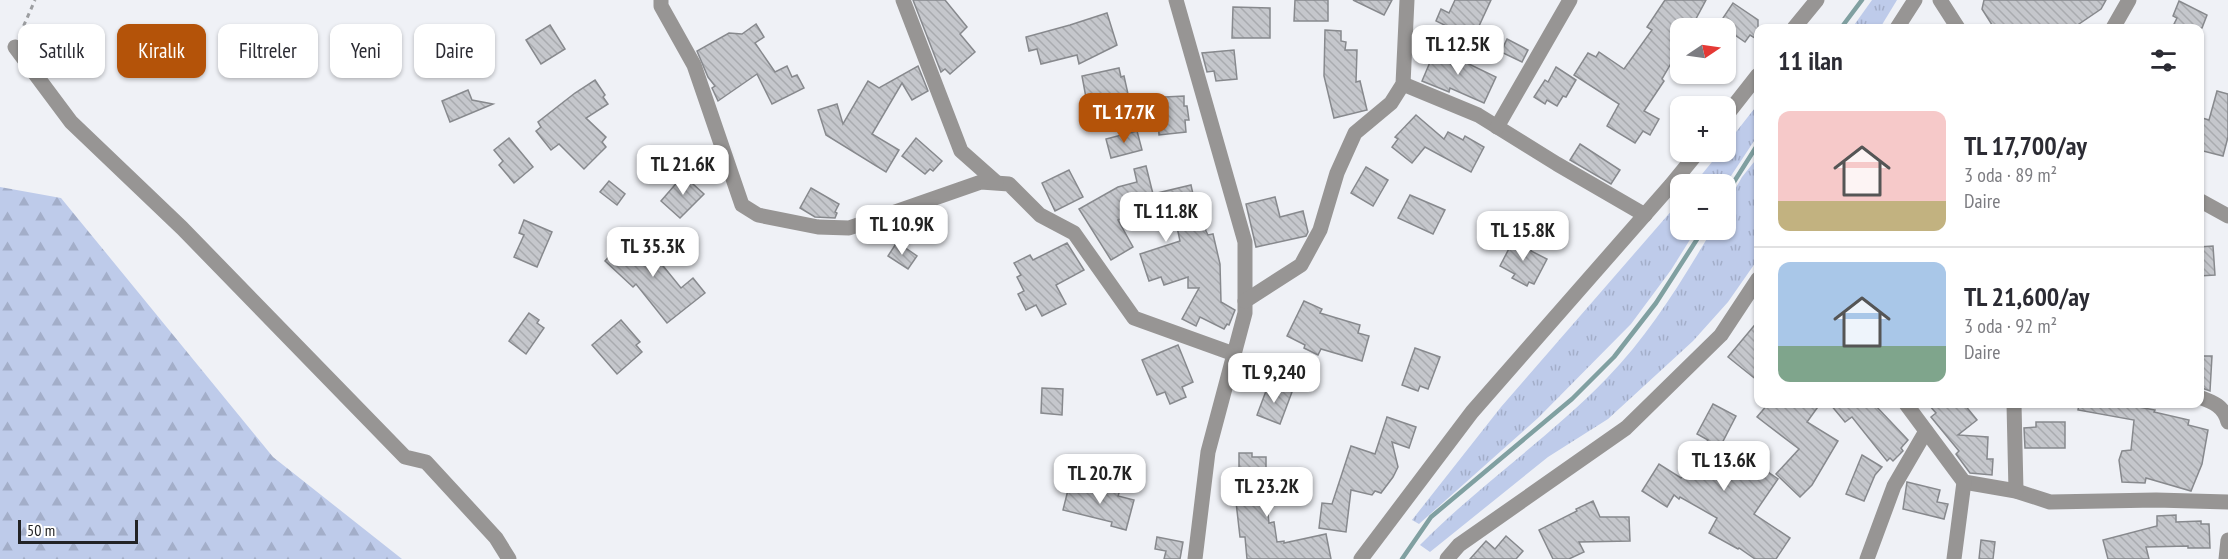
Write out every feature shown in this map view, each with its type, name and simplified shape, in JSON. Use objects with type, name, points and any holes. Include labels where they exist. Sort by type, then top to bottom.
[{"type":"street","points":[[662,0],[661,6],[694,65],[742,206],[758,215],[818,227],[849,228],[981,182],[1009,184],[1040,215],[1074,233],[1134,318],[1234,354]]},
{"type":"street","points":[[903,0],[960,151],[996,182]]},
{"type":"street","points":[[1176,0],[1245,243],[1245,313],[1208,452],[1195,559]]},
{"type":"street","points":[[1245,301],[1301,265],[1320,230],[1337,173],[1355,133],[1391,103],[1403,84],[1407,0]]},
{"type":"street","points":[[1497,127],[1570,0]]},
{"type":"street","points":[[1797,24],[1817,0]]},
{"type":"street","points":[[1900,24],[1916,0]]},
{"type":"street","points":[[1940,0],[1955,24]]},
{"type":"street","points":[[2115,24],[2129,0]]},
{"type":"street","points":[[15,47],[71,122],[182,228],[405,457],[426,462],[496,538],[509,559]]},
{"type":"street","points":[[1736,103],[1754,80]]},
{"type":"street","points":[[1403,84],[1478,115],[1645,215]]},
{"type":"street","points":[[1361,559],[1472,412],[1690,162]]},
{"type":"street","points":[[2204,203],[2228,216]]},
{"type":"street","points":[[1447,559],[1459,545],[1626,428],[1721,335],[1754,285]]},
{"type":"street","points":[[2204,399],[2216,404],[2227,417]]},
{"type":"street","points":[[1909,408],[1964,482],[1954,559]]},
{"type":"street","points":[[2014,408],[2016,491]]},
{"type":"street","points":[[1867,559],[1894,486],[1926,430]]},
{"type":"street","points":[[1964,482],[2016,491],[2050,502],[2156,500],[2228,502]]},
{"type":"street","points":[[2226,559],[2228,540]]},
{"type":"path","points":[[15,47],[35,0]]},
{"type":"green space","points":[[1872,0],[1897,0],[1882,24],[1855,24]]},
{"type":"green space","points":[[1754,109],[1754,141],[1732,174],[1702,174],[1712,162],[1736,162],[1736,132]]},
{"type":"green space","points":[[1754,162],[1754,265],[1728,302],[1693,341],[1608,419],[1548,457],[1430,552],[1420,545],[1466,502],[1562,421],[1607,378],[1637,344],[1664,307],[1706,240],[1736,240],[1736,188]]},
{"type":"green space","points":[[0,187],[61,198],[273,457],[402,559],[0,559]]},
{"type":"green space","points":[[1670,213],[1670,240],[1690,240],[1671,270],[1631,324],[1538,418],[1419,524],[1412,520],[1501,407]]},
{"type":"building","points":[[913,0],[945,0],[967,27],[960,34],[975,52],[950,74],[945,69],[941,72]]},
{"type":"building","points":[[1295,0],[1328,0],[1328,21],[1294,21]]},
{"type":"building","points":[[1353,0],[1392,0],[1384,15]]},
{"type":"building","points":[[1455,0],[1491,0],[1473,39],[1436,21],[1441,9],[1449,13]]},
{"type":"building","points":[[1665,0],[1706,0],[1696,18],[1670,18],[1670,65],[1662,79],[1664,81],[1644,111],[1659,119],[1650,135],[1643,131],[1635,143],[1607,126],[1619,104],[1574,75],[1588,53],[1596,57],[1599,52],[1624,69],[1652,30],[1647,27]]},
{"type":"building","points":[[1984,0],[2106,0],[2101,9],[2079,24],[1991,24],[1982,9]]},
{"type":"building","points":[[2179,1],[2207,15],[2204,24],[2174,24],[2177,18],[2173,16]]},
{"type":"building","points":[[1733,3],[1758,20],[1758,24],[1754,24],[1754,38],[1750,35],[1745,42],[1736,36],[1736,18],[1723,18]]},
{"type":"building","points":[[1233,7],[1270,8],[1270,38],[1232,38]]},
{"type":"building","points":[[1107,13],[1117,45],[1079,64],[1077,55],[1041,64],[1037,49],[1029,51],[1026,37]]},
{"type":"building","points":[[756,24],[764,37],[755,43],[775,72],[787,66],[792,77],[797,75],[804,88],[772,104],[757,74],[718,101],[712,88],[715,86],[708,77],[697,51],[729,33],[742,34]]},
{"type":"building","points":[[550,25],[565,49],[541,64],[526,40]]},
{"type":"building","points":[[1325,30],[1341,31],[1341,41],[1346,42],[1345,50],[1357,50],[1356,82],[1360,81],[1367,110],[1334,118],[1324,76]]},
{"type":"building","points":[[1507,39],[1528,50],[1522,62],[1501,52]]},
{"type":"building","points":[[1436,48],[1496,77],[1484,103],[1450,88],[1449,92],[1422,81]]},
{"type":"building","points":[[1234,50],[1237,79],[1216,81],[1214,71],[1207,72],[1202,53]]},
{"type":"building","points":[[918,66],[928,91],[912,100],[902,83],[872,134],[899,150],[886,172],[826,135],[818,110],[837,104],[843,124],[868,81],[879,88]]},
{"type":"building","points":[[1556,67],[1576,80],[1566,97],[1563,96],[1557,106],[1547,100],[1545,104],[1534,97],[1545,80],[1548,82]]},
{"type":"building","points":[[1119,68],[1121,77],[1124,76],[1128,94],[1087,103],[1082,76]]},
{"type":"building","points":[[595,80],[608,104],[586,118],[606,137],[602,142],[606,147],[584,169],[559,144],[551,150],[536,131],[541,127],[538,122]]},
{"type":"building","points":[[468,90],[472,100],[493,104],[450,122],[442,101]]},
{"type":"building","points":[[2217,91],[2228,94],[2228,137],[2223,156],[2204,151],[2204,118],[2209,120]]},
{"type":"building","points":[[1184,96],[1184,106],[1187,106],[1189,120],[1185,120],[1186,132],[1159,135],[1157,104],[1166,103],[1165,97]]},
{"type":"building","points":[[1416,115],[1444,139],[1448,132],[1463,140],[1465,136],[1484,147],[1471,172],[1425,147],[1412,163],[1392,147],[1398,139],[1395,137]]},
{"type":"building","points":[[1137,131],[1142,150],[1111,158],[1106,139]]},
{"type":"building","points":[[509,138],[533,167],[514,183],[499,165],[503,161],[494,150]]},
{"type":"building","points":[[916,138],[942,161],[933,171],[930,169],[925,174],[902,156]]},
{"type":"building","points":[[1580,144],[1620,170],[1611,184],[1570,160]]},
{"type":"building","points":[[1146,166],[1153,194],[1191,185],[1194,199],[1199,198],[1206,231],[1208,235],[1213,234],[1220,264],[1221,302],[1235,310],[1229,325],[1227,324],[1224,329],[1200,317],[1196,326],[1182,319],[1199,288],[1188,288],[1188,277],[1164,285],[1161,277],[1149,281],[1140,254],[1180,241],[1175,218],[1171,219],[1168,208],[1118,220],[1133,247],[1111,260],[1079,209],[1118,187],[1137,182],[1134,169]]},
{"type":"building","points":[[1366,167],[1388,180],[1373,206],[1351,193]]},
{"type":"building","points":[[1069,170],[1083,197],[1055,211],[1042,183]]},
{"type":"building","points":[[686,172],[696,181],[693,184],[704,194],[680,218],[661,201]]},
{"type":"building","points":[[609,181],[625,194],[617,205],[600,192]]},
{"type":"building","points":[[811,188],[839,204],[835,218],[815,217],[800,208]]},
{"type":"building","points":[[1410,195],[1445,210],[1433,234],[1398,218]]},
{"type":"building","points":[[1275,197],[1280,217],[1303,211],[1308,232],[1306,236],[1256,247],[1246,204]]},
{"type":"building","points":[[524,220],[552,232],[537,267],[514,257],[524,235],[519,233]]},
{"type":"building","points":[[632,231],[652,250],[681,288],[693,278],[705,293],[667,323],[636,284],[633,287],[605,261]]},
{"type":"building","points":[[1516,235],[1534,244],[1531,251],[1547,259],[1534,284],[1529,282],[1527,286],[1512,278],[1515,274],[1500,266]]},
{"type":"building","points":[[897,242],[917,256],[908,269],[888,256]]},
{"type":"building","points":[[1067,243],[1084,270],[1056,285],[1066,304],[1042,316],[1036,305],[1026,310],[1018,294],[1024,291],[1017,277],[1021,275],[1014,263],[1030,255],[1033,260]]},
{"type":"building","points":[[2213,246],[2215,275],[2204,276],[2204,247]]},
{"type":"building","points":[[1304,301],[1322,309],[1320,313],[1360,325],[1358,333],[1369,336],[1362,361],[1321,349],[1318,355],[1287,336]]},
{"type":"building","points":[[529,313],[539,320],[537,323],[544,328],[526,354],[509,341]]},
{"type":"building","points":[[621,320],[640,342],[636,345],[642,352],[617,374],[592,345]]},
{"type":"building","points":[[1754,326],[1754,378],[1728,357]]},
{"type":"building","points":[[1178,345],[1193,382],[1182,387],[1186,397],[1170,404],[1165,392],[1157,395],[1142,360]]},
{"type":"building","points":[[1415,348],[1440,357],[1428,389],[1420,386],[1418,391],[1402,385]]},
{"type":"building","points":[[2204,356],[2212,356],[2210,391],[2204,389]]},
{"type":"building","points":[[1269,383],[1292,392],[1280,424],[1257,415]]},
{"type":"building","points":[[1042,388],[1063,389],[1062,415],[1041,413]]},
{"type":"building","points":[[1713,404],[1736,416],[1718,451],[1745,470],[1752,461],[1778,479],[1754,514],[1790,538],[1776,559],[1755,559],[1709,533],[1717,518],[1680,497],[1679,499],[1674,495],[1667,507],[1642,491],[1659,464],[1681,478],[1708,440],[1697,434]]},
{"type":"building","points":[[1765,408],[1817,408],[1807,422],[1838,441],[1812,485],[1800,497],[1776,474],[1799,449],[1757,417]]},
{"type":"building","points":[[1833,408],[1878,408],[1908,440],[1901,448],[1903,451],[1893,461],[1890,458],[1887,461],[1852,417],[1845,422]]},
{"type":"building","points":[[1932,408],[1967,408],[1977,420],[1958,435],[1988,437],[1987,459],[1993,459],[1992,475],[1970,473],[1956,454],[1959,451],[1931,417],[1936,413]]},
{"type":"building","points":[[2078,408],[2144,408],[2189,420],[2188,425],[2208,430],[2202,464],[2191,491],[2146,478],[2145,483],[2122,482],[2119,460],[2122,451],[2131,450],[2134,420],[2078,410]]},
{"type":"building","points":[[1387,417],[1416,427],[1409,448],[1392,442],[1398,467],[1393,477],[1381,493],[1375,491],[1372,495],[1351,490],[1346,532],[1319,528],[1322,503],[1332,504],[1351,446],[1375,454]]},
{"type":"building","points":[[2036,422],[2065,422],[2065,448],[2025,448],[2024,428],[2036,427]]},
{"type":"building","points":[[1239,453],[1252,453],[1252,457],[1266,457],[1269,523],[1274,522],[1277,542],[1284,541],[1284,543],[1326,534],[1331,559],[1247,559],[1245,537],[1240,537],[1236,502],[1236,470],[1239,470]]},
{"type":"building","points":[[1862,455],[1882,467],[1875,475],[1864,501],[1846,494]]},
{"type":"building","points":[[1907,482],[1940,490],[1937,502],[1948,504],[1944,519],[1903,509]]},
{"type":"building","points":[[1069,486],[1101,494],[1103,486],[1120,490],[1118,496],[1134,500],[1126,530],[1111,526],[1112,522],[1063,510]]},
{"type":"building","points":[[1593,501],[1600,517],[1629,517],[1630,541],[1579,542],[1584,552],[1569,559],[1553,559],[1539,530]]},
{"type":"building","points":[[2176,515],[2176,522],[2201,521],[2201,524],[2209,524],[2210,548],[2146,547],[2149,559],[2108,559],[2103,540],[2157,526],[2157,516]]},
{"type":"building","points":[[1506,536],[1523,551],[1516,559],[1470,559],[1486,541],[1495,549]]},
{"type":"building","points":[[1157,537],[1183,542],[1180,559],[1164,559],[1166,551],[1155,549]]},
{"type":"building","points":[[1981,540],[1995,542],[1993,559],[1979,559]]},
{"type":"waterway","points":[[1844,24],[1862,0]]},
{"type":"waterway","points":[[1736,179],[1754,150]]},
{"type":"waterway","points":[[1402,559],[1431,517],[1572,399],[1614,357],[1656,303],[1697,240]]}]
